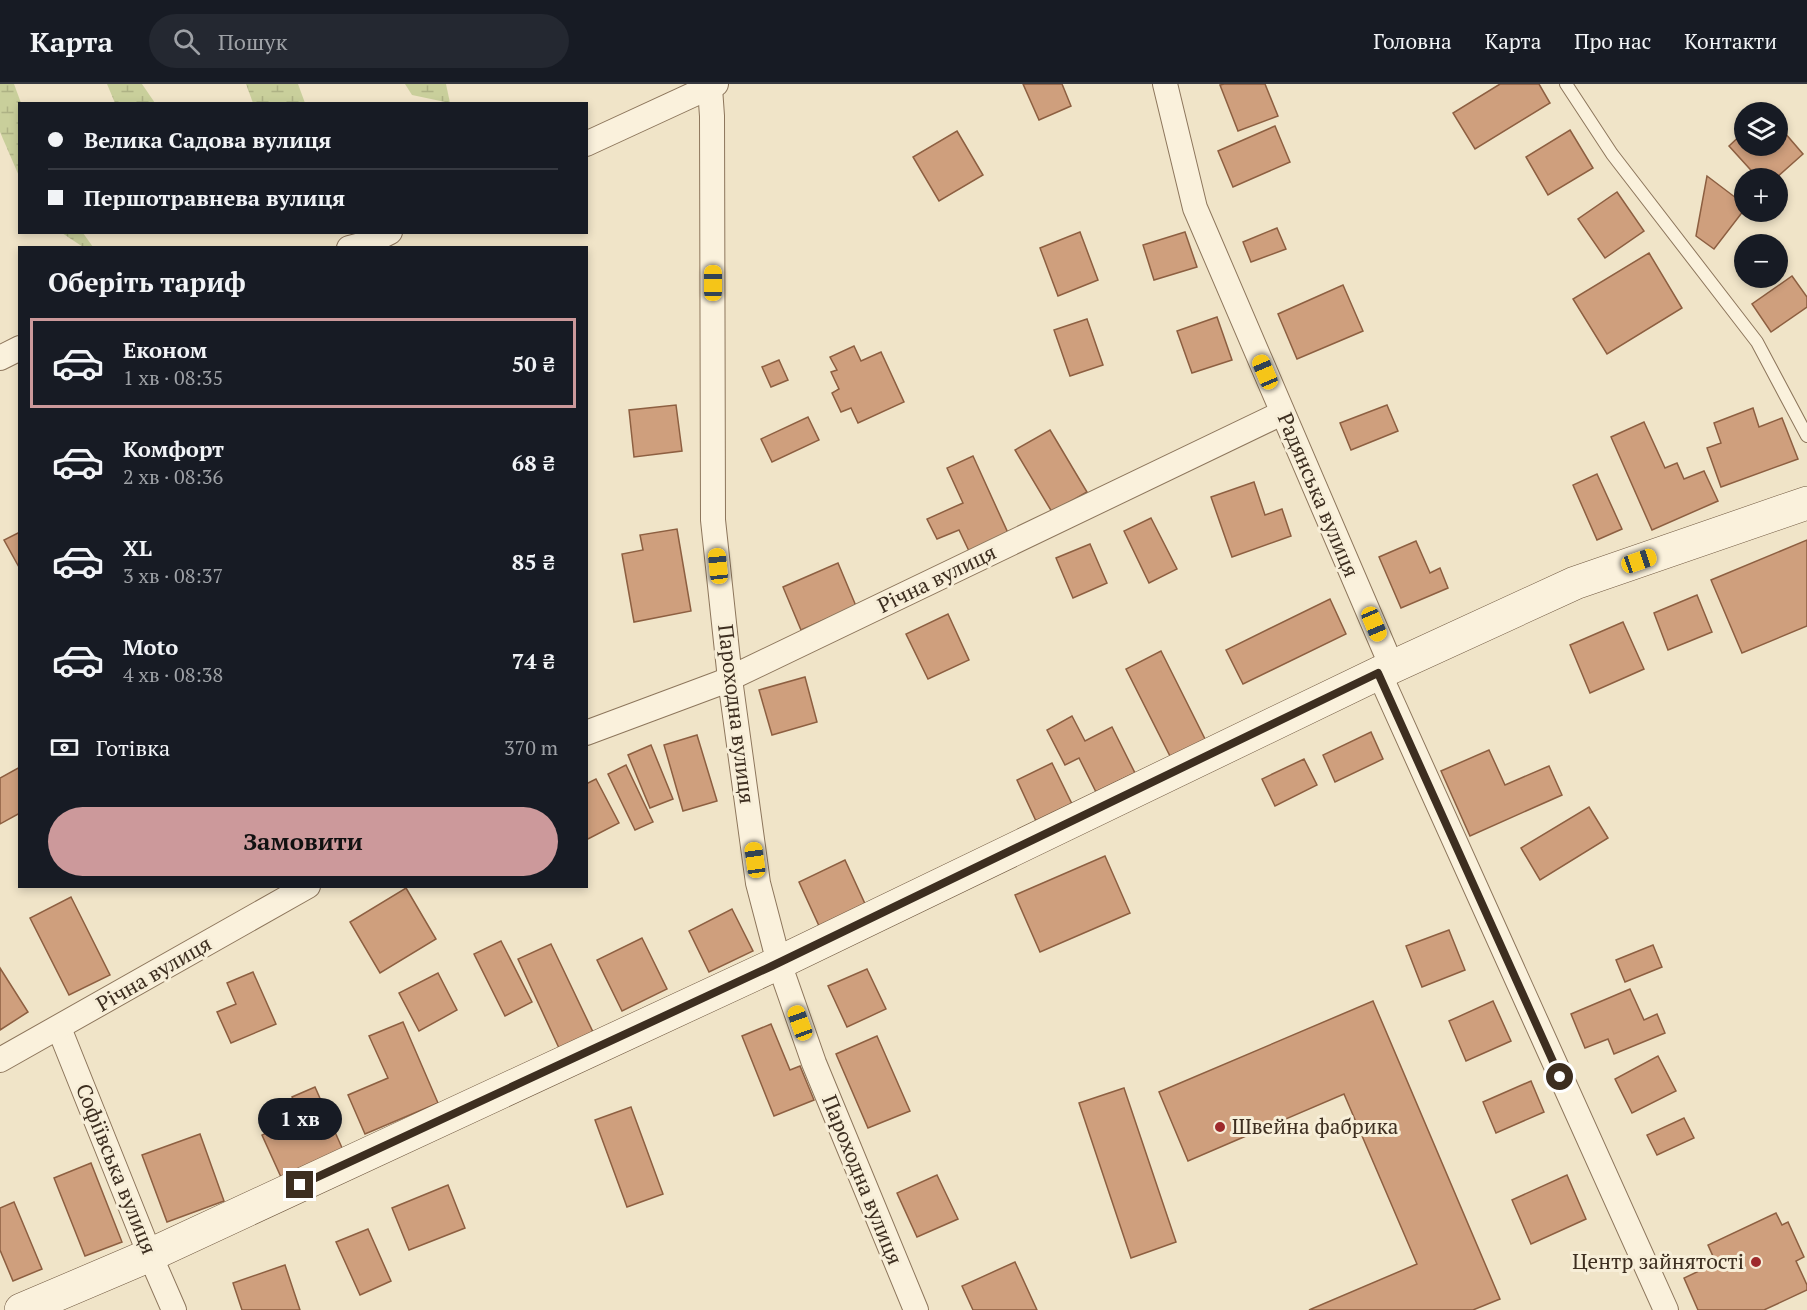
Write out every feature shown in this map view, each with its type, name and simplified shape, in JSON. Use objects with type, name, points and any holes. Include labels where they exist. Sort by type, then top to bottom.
[{"type":"street","name":"Радянська вулиця","points":[[1165,84],[1195,208],[1282,413],[1385,670],[1666,1310]]},
{"type":"street","points":[[588,143],[713,86]]},
{"type":"street","name":"Пароходна вулиця","points":[[713,86],[713,520],[730,679],[758,883],[778,963],[814,1063],[916,1310]]},
{"type":"street","points":[[356,246],[386,234]]},
{"type":"street","points":[[0,358],[18,349]]},
{"type":"street","name":"Річна вулиця","points":[[588,733],[730,679],[1282,413]]},
{"type":"street","points":[[21,1310],[150,1255],[778,963],[1385,670],[1575,583],[1807,503]]},
{"type":"street","name":"Річна вулиця","points":[[0,1060],[304,888]]},
{"type":"street","name":"Софіївська вулиця","points":[[59,1028],[174,1310]]},
{"type":"lane","points":[[1566,84],[1612,153],[1757,342],[1807,436]]},
{"type":"green space","points":[[0,84],[14,84],[21,102],[18,102],[18,174],[0,132]]},
{"type":"green space","points":[[107,84],[142,84],[154,102],[115,102]]},
{"type":"green space","points":[[246,84],[298,84],[305,102],[253,102]]},
{"type":"green space","points":[[405,84],[446,84],[450,102],[445,102],[412,95]]},
{"type":"green space","points":[[64,234],[84,234],[92,246],[82,246]]},
{"type":"building","points":[[1023,84],[1062,84],[1071,106],[1039,120]]},
{"type":"building","points":[[1265,84],[1278,116],[1238,131],[1220,85]]},
{"type":"building","points":[[1500,84],[1539,84],[1550,103],[1475,149],[1453,113]]},
{"type":"building","points":[[1275,126],[1290,162],[1233,187],[1218,151]]},
{"type":"building","points":[[1570,130],[1593,168],[1548,195],[1526,157]]},
{"type":"building","points":[[957,131],[983,175],[939,201],[913,157]]},
{"type":"building","points":[[1788,137],[1803,154],[1787,168],[1749,168],[1738,156],[1788,156]]},
{"type":"building","points":[[1734,141],[1734,152],[1729,146]]},
{"type":"building","points":[[1707,176],[1734,196],[1735,222],[1714,249],[1696,236]]},
{"type":"building","points":[[1617,192],[1644,231],[1605,258],[1578,219]]},
{"type":"building","points":[[1277,228],[1286,249],[1251,262],[1243,242]]},
{"type":"building","points":[[1080,232],[1098,280],[1058,296],[1040,248]]},
{"type":"building","points":[[1185,232],[1197,267],[1154,280],[1143,245]]},
{"type":"building","points":[[1649,253],[1682,308],[1607,354],[1573,299]]},
{"type":"building","points":[[1792,276],[1807,297],[1807,307],[1771,332],[1752,304],[1775,288],[1788,288],[1788,279]]},
{"type":"building","points":[[1343,285],[1363,331],[1297,359],[1278,314]]},
{"type":"building","points":[[1217,317],[1232,360],[1192,373],[1177,331]]},
{"type":"building","points":[[1087,319],[1103,365],[1070,376],[1054,330]]},
{"type":"building","points":[[854,346],[861,361],[881,352],[904,402],[858,423],[851,408],[841,412],[832,393],[839,389],[831,372],[837,370],[830,357]]},
{"type":"building","points":[[779,360],[788,380],[771,387],[762,367]]},
{"type":"building","points":[[676,405],[682,451],[634,457],[629,410]]},
{"type":"building","points":[[1387,405],[1398,431],[1351,450],[1340,423]]},
{"type":"building","points":[[1753,408],[1759,427],[1782,418],[1798,459],[1721,487],[1707,448],[1721,443],[1714,423]]},
{"type":"building","points":[[808,417],[819,440],[772,462],[761,439]]},
{"type":"building","points":[[1644,422],[1665,468],[1677,463],[1684,479],[1704,471],[1718,501],[1652,530],[1611,437]]},
{"type":"building","points":[[1050,430],[1087,492],[1052,512],[1015,450]]},
{"type":"building","points":[[973,456],[1008,533],[969,551],[959,530],[937,539],[927,519],[963,503],[947,468]]},
{"type":"building","points":[[1597,474],[1622,529],[1597,540],[1573,485]]},
{"type":"building","points":[[1254,482],[1265,515],[1282,509],[1291,536],[1232,557],[1211,497]]},
{"type":"building","points":[[1151,518],[1177,569],[1149,583],[1124,531]]},
{"type":"building","points":[[677,529],[691,611],[634,622],[622,554],[643,550],[640,535]]},
{"type":"building","points":[[18,533],[18,565],[4,540]]},
{"type":"building","points":[[1807,540],[1807,626],[1742,653],[1711,580]]},
{"type":"building","points":[[1416,541],[1430,573],[1440,568],[1448,588],[1401,608],[1379,557]]},
{"type":"building","points":[[1090,544],[1107,583],[1073,598],[1056,558]]},
{"type":"building","points":[[838,563],[856,606],[801,630],[783,587]]},
{"type":"building","points":[[1697,595],[1712,632],[1668,650],[1654,613]]},
{"type":"building","points":[[1330,599],[1346,634],[1243,684],[1226,650]]},
{"type":"building","points":[[948,614],[969,660],[928,679],[906,634]]},
{"type":"building","points":[[1623,622],[1644,669],[1590,693],[1570,645]]},
{"type":"building","points":[[1161,651],[1206,741],[1171,758],[1126,669]]},
{"type":"building","points":[[805,677],[817,722],[772,735],[759,690]]},
{"type":"building","points":[[1072,716],[1085,741],[1112,727],[1135,773],[1096,792],[1079,758],[1065,765],[1047,730]]},
{"type":"building","points":[[1371,732],[1383,759],[1335,782],[1323,755]]},
{"type":"building","points":[[697,735],[717,801],[683,811],[664,745]]},
{"type":"building","points":[[651,745],[673,799],[650,808],[628,755]]},
{"type":"building","points":[[1489,750],[1505,785],[1549,766],[1562,795],[1470,836],[1441,771]]},
{"type":"building","points":[[1304,759],[1317,785],[1275,806],[1262,779]]},
{"type":"building","points":[[1052,763],[1072,804],[1036,821],[1017,780]]},
{"type":"building","points":[[626,765],[653,822],[635,830],[608,774]]},
{"type":"building","points":[[18,768],[18,814],[0,824],[0,778]]},
{"type":"building","points":[[596,779],[619,823],[588,839],[588,783]]},
{"type":"building","points":[[1589,807],[1608,838],[1540,880],[1521,848]]},
{"type":"building","points":[[1105,856],[1130,913],[1040,952],[1015,895]]},
{"type":"building","points":[[845,860],[866,906],[820,928],[799,882]]},
{"type":"building","points":[[406,888],[436,939],[380,973],[350,922]]},
{"type":"building","points":[[71,897],[110,975],[69,995],[30,918]]},
{"type":"building","points":[[732,909],[753,951],[709,972],[689,931]]},
{"type":"building","points":[[1449,930],[1465,970],[1422,987],[1406,946]]},
{"type":"building","points":[[642,938],[667,989],[622,1011],[597,960]]},
{"type":"building","points":[[501,941],[532,1002],[505,1016],[474,954]]},
{"type":"building","points":[[551,944],[593,1032],[559,1048],[518,959]]},
{"type":"building","points":[[1653,945],[1662,967],[1625,982],[1616,960]]},
{"type":"building","points":[[0,968],[28,1012],[0,1030]]},
{"type":"building","points":[[867,969],[886,1009],[847,1027],[828,986]]},
{"type":"building","points":[[253,972],[276,1024],[231,1043],[217,1012],[236,1004],[227,983]]},
{"type":"building","points":[[438,973],[457,1010],[419,1031],[399,993]]},
{"type":"building","points":[[1630,989],[1644,1020],[1657,1014],[1665,1033],[1614,1054],[1608,1039],[1585,1048],[1571,1014]]},
{"type":"building","name":"Швейна фабрика","points":[[1373,1001],[1500,1299],[1473,1310],[1309,1310],[1417,1264],[1344,1094],[1188,1161],[1159,1092]]},
{"type":"building","points":[[1493,1001],[1511,1041],[1466,1061],[1449,1021]]},
{"type":"building","points":[[403,1022],[438,1103],[365,1134],[348,1095],[388,1078],[369,1036]]},
{"type":"building","points":[[771,1024],[790,1070],[800,1066],[814,1100],[774,1116],[742,1036]]},
{"type":"building","points":[[877,1036],[910,1111],[868,1128],[836,1054]]},
{"type":"building","points":[[1658,1056],[1676,1091],[1632,1113],[1615,1079]]},
{"type":"building","points":[[1531,1081],[1544,1112],[1496,1133],[1483,1102]]},
{"type":"building","points":[[315,1087],[343,1150],[281,1177],[262,1135],[301,1117],[292,1097]]},
{"type":"building","points":[[1124,1088],[1176,1242],[1131,1258],[1079,1103]]},
{"type":"building","points":[[631,1107],[663,1194],[627,1207],[595,1120]]},
{"type":"building","points":[[1684,1118],[1694,1138],[1657,1155],[1647,1135]]},
{"type":"building","points":[[200,1134],[224,1201],[167,1222],[142,1155]]},
{"type":"building","points":[[91,1163],[122,1242],[85,1256],[54,1178]]},
{"type":"building","points":[[937,1175],[958,1219],[917,1237],[897,1193]]},
{"type":"building","points":[[1567,1175],[1586,1219],[1531,1244],[1512,1200]]},
{"type":"building","points":[[448,1185],[465,1228],[409,1250],[392,1208]]},
{"type":"building","points":[[14,1202],[42,1269],[13,1281],[0,1250],[0,1208]]},
{"type":"building","name":"Центр зайнятості","points":[[1776,1213],[1782,1225],[1788,1222],[1804,1257],[1796,1261],[1807,1290],[1764,1310],[1698,1310],[1684,1278],[1716,1263],[1708,1245]]},
{"type":"building","points":[[368,1229],[391,1281],[360,1295],[336,1242]]},
{"type":"building","points":[[1015,1262],[1037,1310],[973,1310],[962,1286]]},
{"type":"building","points":[[285,1265],[300,1310],[242,1310],[233,1283]]},
{"type":"place","name":"Швейна фабрика","points":[[1220,1127]]},
{"type":"place","name":"Центр зайнятості","points":[[1756,1262]]},
{"type":"route","points":[[300,1185],[772,966],[1378,673],[1560,1077]]}]
